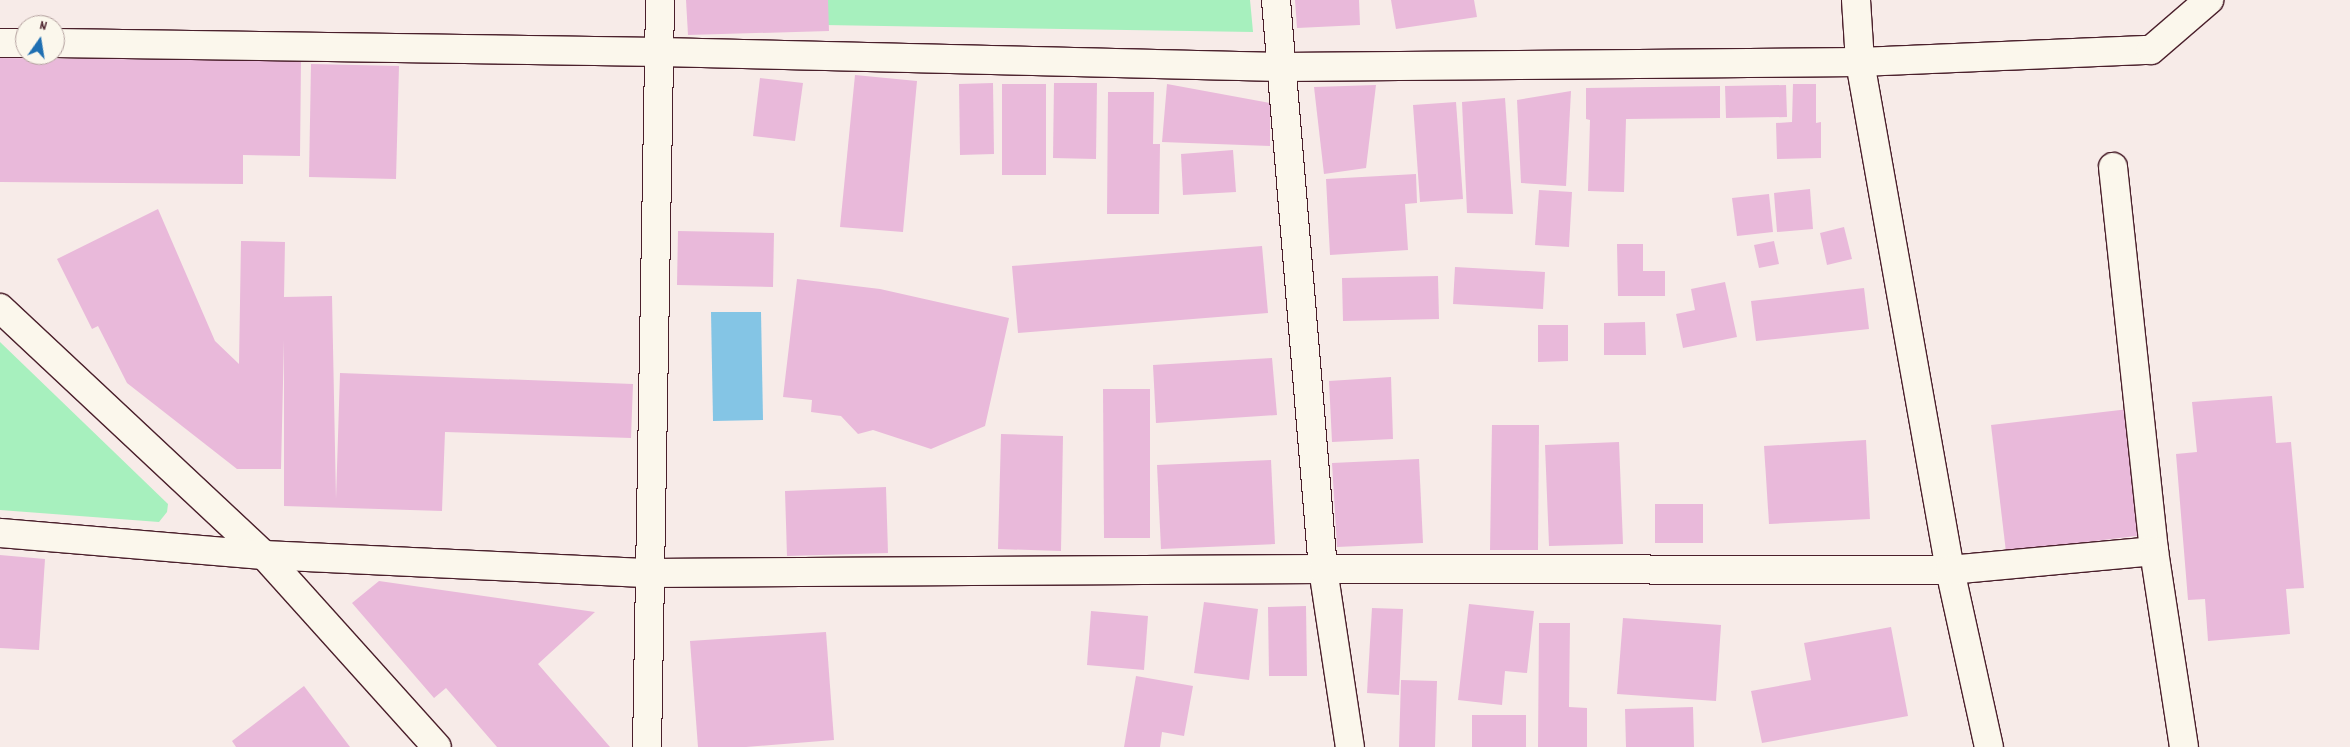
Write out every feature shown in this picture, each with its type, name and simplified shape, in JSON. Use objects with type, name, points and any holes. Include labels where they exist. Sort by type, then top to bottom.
[{"type":"street","points":[[647,747],[660,0]]},
{"type":"street","points":[[1276,0],[1323,569],[1350,747]]},
{"type":"street","points":[[1856,0],[1860,62],[1950,570],[1990,747]]},
{"type":"street","points":[[65,43],[660,52],[1281,67],[1860,62],[2151,50],[2209,0]]},
{"type":"street","points":[[0,43],[15,43]]},
{"type":"street","points":[[2113,167],[2154,551],[2184,747]]},
{"type":"street","points":[[0,308],[264,555],[437,747]]},
{"type":"street","points":[[0,533],[264,555],[650,574],[1323,569],[1950,570],[2154,551]]},
{"type":"green space","points":[[823,0],[1250,0],[1253,32],[824,25]]},
{"type":"green space","points":[[0,342],[168,504],[167,512],[159,522],[0,510]]},
{"type":"water","points":[[711,312],[761,312],[763,420],[713,421]]},
{"type":"building","points":[[686,0],[828,0],[829,31],[688,35]]},
{"type":"building","points":[[1295,0],[1359,0],[1360,25],[1297,28]]},
{"type":"building","points":[[1391,0],[1474,0],[1477,17],[1396,29]]},
{"type":"building","points":[[0,58],[15,58],[15,65],[65,65],[65,59],[301,61],[300,156],[243,155],[243,184],[0,182]]},
{"type":"building","points":[[311,64],[399,66],[396,179],[309,177]]},
{"type":"building","points":[[855,75],[917,81],[903,232],[840,227]]},
{"type":"building","points":[[760,78],[803,83],[795,141],[753,136]]},
{"type":"building","points":[[993,83],[994,154],[960,155],[959,84]]},
{"type":"building","points":[[1054,83],[1097,83],[1096,159],[1053,158]]},
{"type":"building","points":[[1002,84],[1046,84],[1046,175],[1002,175]]},
{"type":"building","points":[[1167,84],[1270,103],[1270,146],[1162,142]]},
{"type":"building","points":[[1793,84],[1816,84],[1816,123],[1821,122],[1821,158],[1777,159],[1776,123],[1792,122]]},
{"type":"building","points":[[1376,85],[1366,168],[1324,174],[1314,87]]},
{"type":"building","points":[[1786,85],[1787,117],[1726,118],[1725,86]]},
{"type":"building","points":[[1720,86],[1720,118],[1626,119],[1624,192],[1588,191],[1590,120],[1586,119],[1586,88]]},
{"type":"building","points":[[1571,91],[1566,186],[1521,183],[1517,100]]},
{"type":"building","points":[[1108,92],[1154,92],[1153,144],[1160,144],[1159,214],[1107,214]]},
{"type":"building","points":[[1505,98],[1513,214],[1467,213],[1462,102]]},
{"type":"building","points":[[1456,102],[1463,199],[1420,202],[1413,105]]},
{"type":"building","points":[[1233,150],[1236,192],[1183,195],[1181,154]]},
{"type":"building","points":[[1416,174],[1417,203],[1405,204],[1408,250],[1330,255],[1326,179]]},
{"type":"building","points":[[1810,189],[1813,229],[1777,232],[1774,193]]},
{"type":"building","points":[[1539,190],[1572,192],[1569,247],[1535,245]]},
{"type":"building","points":[[1769,194],[1773,232],[1737,236],[1732,198]]},
{"type":"building","points":[[158,209],[215,341],[239,364],[241,241],[285,242],[284,297],[332,296],[336,499],[340,373],[633,384],[631,438],[445,432],[442,511],[284,506],[284,340],[281,469],[237,469],[127,383],[98,326],[92,329],[57,259]]},
{"type":"building","points":[[1844,227],[1852,259],[1827,265],[1820,233]]},
{"type":"building","points":[[678,231],[774,233],[773,287],[677,285]]},
{"type":"building","points":[[1774,241],[1779,264],[1759,268],[1754,245]]},
{"type":"building","points":[[1617,244],[1643,244],[1643,271],[1665,271],[1665,296],[1618,296]]},
{"type":"building","points":[[1262,246],[1268,313],[1018,333],[1012,266]]},
{"type":"building","points":[[1455,267],[1545,272],[1543,309],[1453,304]]},
{"type":"building","points":[[1438,276],[1439,319],[1343,321],[1342,278]]},
{"type":"building","points":[[797,279],[880,289],[1009,318],[985,426],[931,449],[873,430],[858,434],[841,416],[811,412],[812,400],[783,397]]},
{"type":"building","points":[[1725,282],[1737,337],[1683,348],[1676,314],[1695,310],[1691,289]]},
{"type":"building","points":[[1864,288],[1869,329],[1756,341],[1751,301]]},
{"type":"building","points":[[1645,322],[1646,355],[1604,355],[1604,323]]},
{"type":"building","points":[[1538,325],[1568,325],[1568,361],[1538,362]]},
{"type":"building","points":[[1272,358],[1277,415],[1156,423],[1153,365]]},
{"type":"building","points":[[1391,377],[1393,439],[1332,442],[1329,381]]},
{"type":"building","points":[[1103,389],[1150,389],[1150,538],[1104,538]]},
{"type":"building","points":[[2272,396],[2276,443],[2291,442],[2304,588],[2286,589],[2290,634],[2208,641],[2205,599],[2188,600],[2176,454],[2197,452],[2192,402]]},
{"type":"building","points":[[2129,409],[2144,535],[2006,552],[1991,425]]},
{"type":"building","points":[[1492,425],[1539,425],[1538,550],[1490,550]]},
{"type":"building","points":[[1001,434],[1063,436],[1061,551],[998,549]]},
{"type":"building","points":[[1866,440],[1870,519],[1769,524],[1764,446]]},
{"type":"building","points":[[1619,442],[1623,544],[1549,546],[1545,445]]},
{"type":"building","points":[[1419,459],[1423,543],[1337,547],[1332,463]]},
{"type":"building","points":[[1271,460],[1275,544],[1161,549],[1157,465]]},
{"type":"building","points":[[886,487],[888,553],[787,556],[785,491]]},
{"type":"building","points":[[1655,504],[1703,504],[1703,543],[1655,543]]},
{"type":"building","points":[[0,555],[45,559],[39,650],[0,648]]},
{"type":"building","points":[[379,581],[595,612],[538,664],[610,747],[497,747],[446,688],[434,698],[352,603]]},
{"type":"building","points":[[1204,602],[1258,609],[1249,680],[1194,673]]},
{"type":"building","points":[[1469,604],[1534,611],[1527,673],[1505,671],[1502,705],[1458,700]]},
{"type":"building","points":[[1306,606],[1307,676],[1269,676],[1268,607]]},
{"type":"building","points":[[1372,608],[1403,609],[1399,695],[1367,693]]},
{"type":"building","points":[[1091,611],[1148,616],[1144,670],[1087,665]]},
{"type":"building","points":[[1623,618],[1721,625],[1716,701],[1617,694]]},
{"type":"building","points":[[1539,623],[1570,623],[1569,707],[1587,708],[1587,747],[1538,747]]},
{"type":"building","points":[[1891,627],[1908,716],[1762,743],[1751,691],[1811,680],[1804,643]]},
{"type":"building","points":[[826,632],[834,740],[746,747],[698,747],[690,641]]},
{"type":"building","points":[[1136,676],[1193,686],[1184,736],[1162,732],[1160,747],[1124,747]]},
{"type":"building","points":[[1401,680],[1437,681],[1435,747],[1399,747]]},
{"type":"building","points":[[304,686],[350,747],[236,747],[232,741]]},
{"type":"building","points":[[1693,707],[1694,747],[1626,747],[1625,709]]},
{"type":"building","points":[[1472,715],[1526,715],[1526,747],[1472,747]]}]
